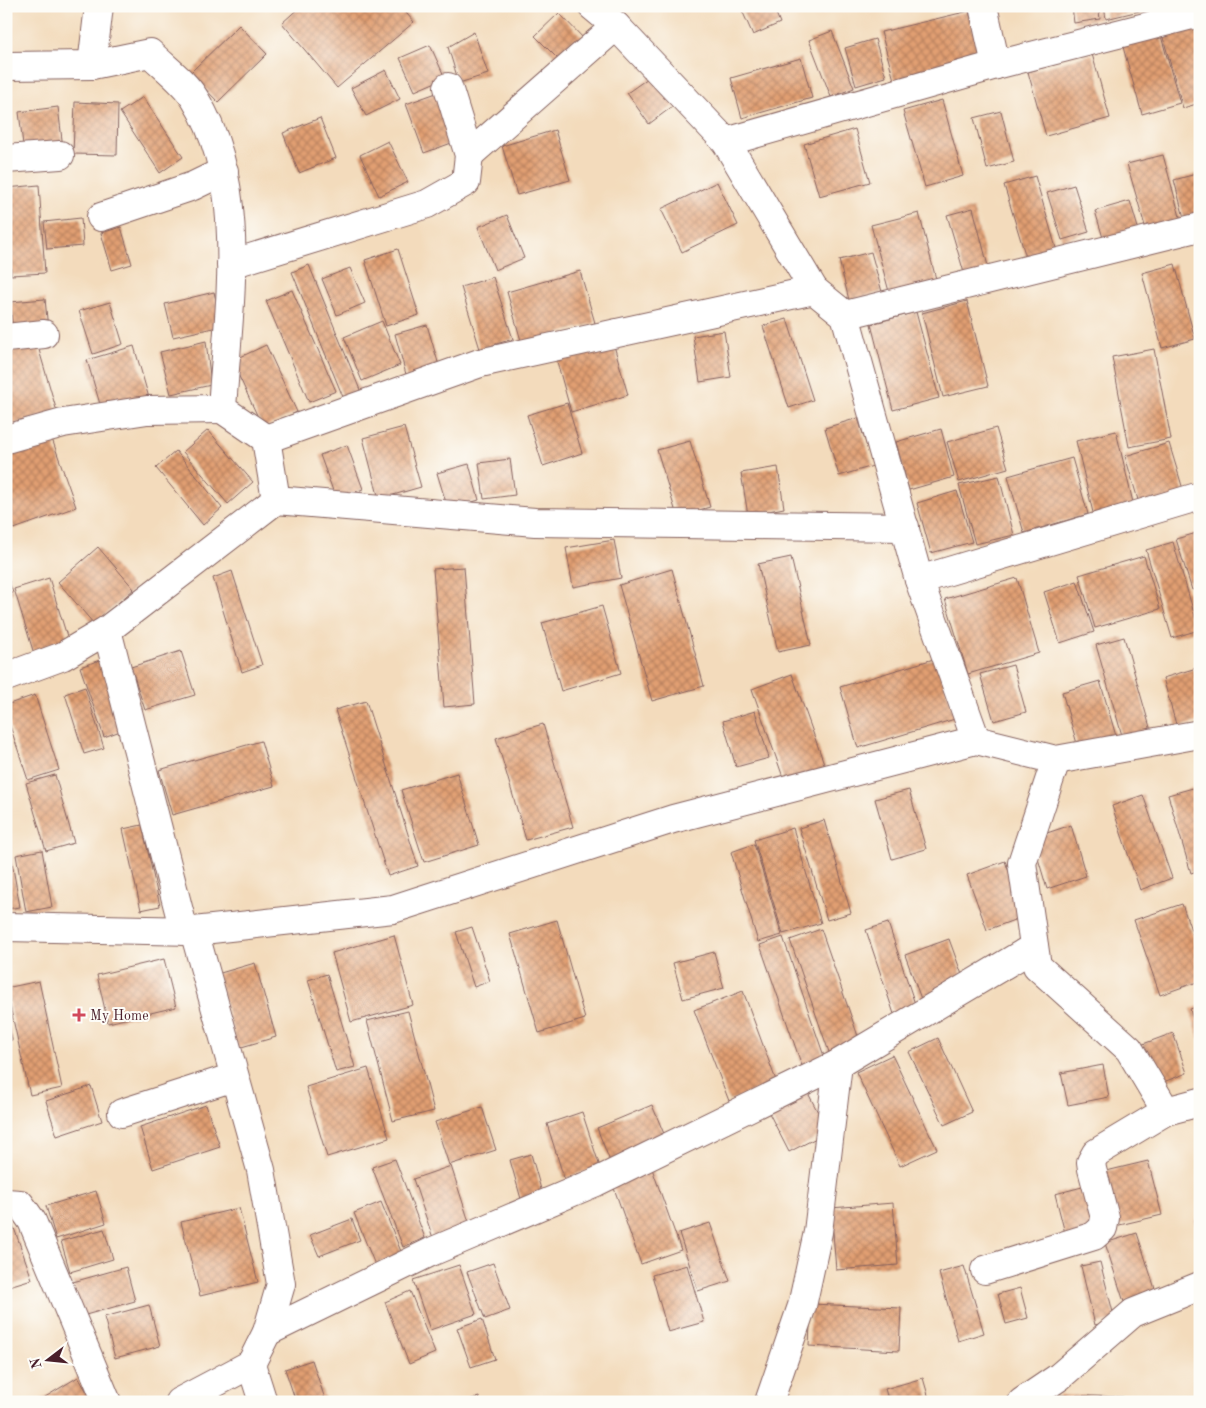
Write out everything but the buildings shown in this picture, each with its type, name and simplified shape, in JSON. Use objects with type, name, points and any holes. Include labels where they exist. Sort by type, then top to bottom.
[{"type":"street","points":[[92,65],[99,6]]},
{"type":"street","points":[[592,6],[616,26],[726,142],[814,290],[845,315],[919,580],[976,740]]},
{"type":"street","points":[[983,6],[996,65]]},
{"type":"street","points":[[726,142],[996,65],[1200,13]]},
{"type":"street","points":[[468,155],[616,26]]},
{"type":"street","points":[[6,66],[92,65],[150,53],[194,97],[207,121],[224,171],[229,200],[231,264],[222,409]]},
{"type":"street","points":[[231,264],[427,204],[466,182],[468,155],[448,87]]},
{"type":"street","points":[[6,159],[60,155]]},
{"type":"street","points":[[101,218],[193,186],[224,171]]},
{"type":"street","points":[[845,315],[1200,227]]},
{"type":"street","points":[[266,439],[480,363],[814,290]]},
{"type":"street","points":[[6,338],[44,334]]},
{"type":"street","points":[[6,439],[64,423],[146,410],[222,409],[266,439],[276,500]]},
{"type":"street","points":[[919,580],[1200,496]]},
{"type":"street","points":[[6,677],[63,656],[107,630],[276,500],[535,522],[905,527]]},
{"type":"street","points":[[107,630],[189,931],[261,1170],[281,1284],[267,1332],[251,1364],[179,1402]]},
{"type":"street","points":[[6,928],[189,931],[393,909],[672,819],[976,740],[1056,760],[1200,734]]},
{"type":"street","points":[[1056,760],[1022,863],[1037,966],[1129,1049],[1166,1111]]},
{"type":"street","points":[[267,1332],[431,1252],[596,1182],[838,1064],[1034,947]]},
{"type":"street","points":[[769,1402],[802,1306],[818,1232],[838,1064]]},
{"type":"street","points":[[122,1113],[234,1077]]},
{"type":"street","points":[[986,1270],[1094,1236],[1102,1228],[1105,1218],[1092,1169],[1096,1153],[1166,1111],[1200,1102]]},
{"type":"street","points":[[6,1203],[20,1204],[32,1221],[107,1402]]},
{"type":"street","points":[[1034,1399],[1133,1313],[1200,1286]]},
{"type":"street","points":[[251,1364],[263,1402]]},
{"type":"place","name":"My Home","points":[[79,1015]]}]
